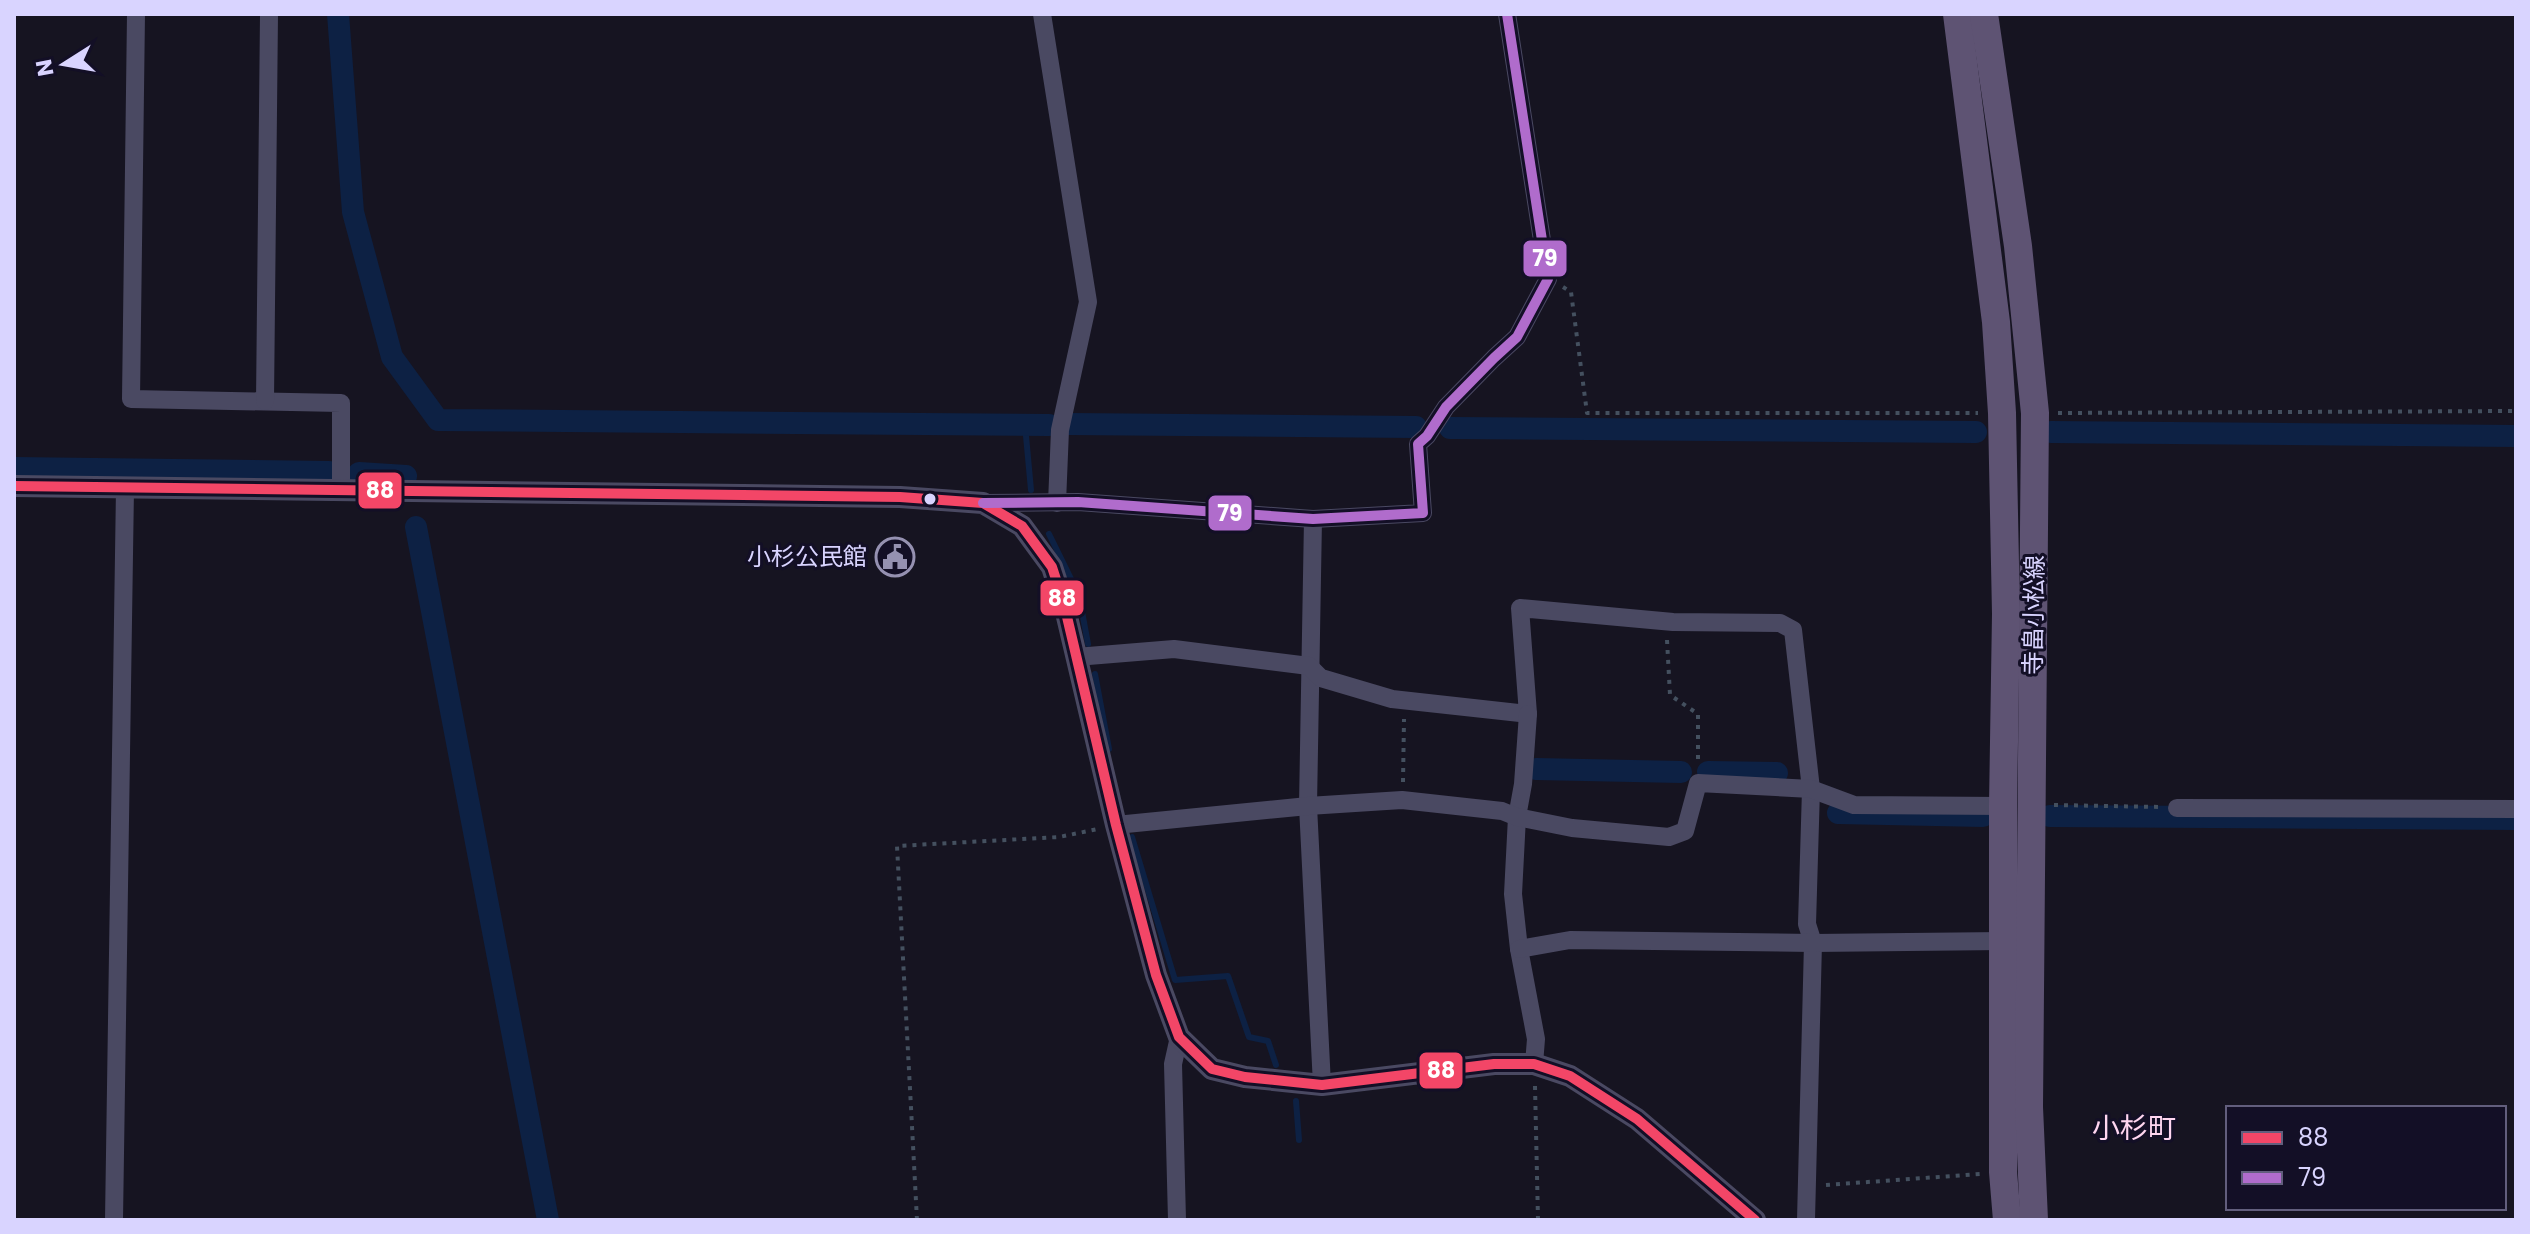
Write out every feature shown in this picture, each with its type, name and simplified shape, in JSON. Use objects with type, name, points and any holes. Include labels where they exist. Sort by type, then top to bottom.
[{"type":"main road","name":"寺畠小松線","points":[[1957,14],[1996,322],[2002,413],[2006,614],[2034,1220]]},
{"type":"main road","name":"寺畠小松線","points":[[1984,14],[2018,246],[2035,413],[2035,567],[2003,941],[2003,1172],[2007,1220]]},
{"type":"street","points":[[136,14],[131,399],[341,403],[341,492]]},
{"type":"street","points":[[265,401],[269,14]]},
{"type":"street","points":[[1042,14],[1088,302],[1060,430],[1057,503]]},
{"type":"street","points":[[14,486],[900,497],[983,503],[1078,502],[1313,519],[1423,513],[1418,444],[1446,407],[1517,337],[1548,279],[1507,14]]},
{"type":"street","points":[[114,1220],[125,488]]},
{"type":"street","points":[[983,503],[1022,526],[1052,567],[1064,604],[1116,825],[1156,975],[1179,1037],[1212,1069],[1245,1077],[1322,1085],[1494,1064],[1534,1064],[1570,1076],[1637,1119],[1755,1220]]},
{"type":"street","points":[[1313,519],[1308,806],[1322,1085]]},
{"type":"street","points":[[1534,1064],[1536,1039],[1519,949],[1513,894],[1517,817],[1523,784],[1528,714],[1520,608],[1666,621],[1780,623],[1793,630],[1811,789],[1807,924],[1813,943],[1806,1220]]},
{"type":"street","points":[[1076,657],[1174,649],[1309,666],[1321,678],[1392,699],[1528,714]]},
{"type":"street","points":[[1116,825],[1402,800],[1502,811],[1572,828],[1669,837],[1685,831],[1698,783],[1811,789],[1854,805],[2016,806]]},
{"type":"street","points":[[2177,808],[2516,809]]},
{"type":"street","points":[[1519,949],[1570,940],[1813,943],[2003,941]]},
{"type":"street","points":[[1177,1220],[1173,1064],[1179,1037]]},
{"type":"path","points":[[1548,279],[1571,292],[1587,413],[2002,413]]},
{"type":"path","points":[[2035,413],[2516,411]]},
{"type":"path","points":[[1666,621],[1670,695],[1698,714],[1698,783]]},
{"type":"path","points":[[1402,800],[1405,700]]},
{"type":"path","points":[[2016,806],[2177,808]]},
{"type":"path","points":[[917,1220],[897,846],[1059,837],[1116,825]]},
{"type":"path","points":[[1534,1064],[1538,1220]]},
{"type":"path","points":[[1807,1187],[2003,1172]]},
{"type":"waterway","points":[[338,14],[353,212],[392,357],[438,420],[1049,425]]},
{"type":"waterway","points":[[1069,424],[1416,427]]},
{"type":"waterway","points":[[1025,425],[1031,490]]},
{"type":"waterway","points":[[1450,428],[1976,432]]},
{"type":"waterway","points":[[2051,432],[2516,436]]},
{"type":"waterway","points":[[14,468],[329,472]]},
{"type":"waterway","points":[[359,473],[406,476]]},
{"type":"waterway","points":[[416,527],[548,1220]]},
{"type":"waterway","points":[[1049,534],[1079,595],[1088,644]]},
{"type":"waterway","points":[[1095,674],[1109,749]]},
{"type":"waterway","points":[[1536,769],[1681,772]]},
{"type":"waterway","points":[[1708,772],[1777,773]]},
{"type":"waterway","points":[[1838,813],[1983,816]]},
{"type":"waterway","points":[[2050,816],[2516,819]]},
{"type":"waterway","points":[[1132,837],[1175,980],[1228,976],[1249,1037],[1268,1041],[1276,1065]]},
{"type":"waterway","points":[[1296,1101],[1299,1140]]},
{"type":"transit line","name":"79","points":[[983,503],[1078,502],[1313,519],[1423,513],[1418,444],[1446,407],[1517,337],[1548,279],[1507,14]]},
{"type":"transit line","name":"88","points":[[14,486],[900,497],[983,503],[1022,526],[1052,567],[1064,604],[1116,825],[1156,975],[1179,1037],[1212,1069],[1245,1077],[1322,1085],[1494,1064],[1534,1064],[1570,1076],[1637,1119],[1755,1220]]},
{"type":"place","name":"小杉公民館","points":[[895,557]]},
{"type":"district","name":"小杉町","points":[[2134,1128]]}]
